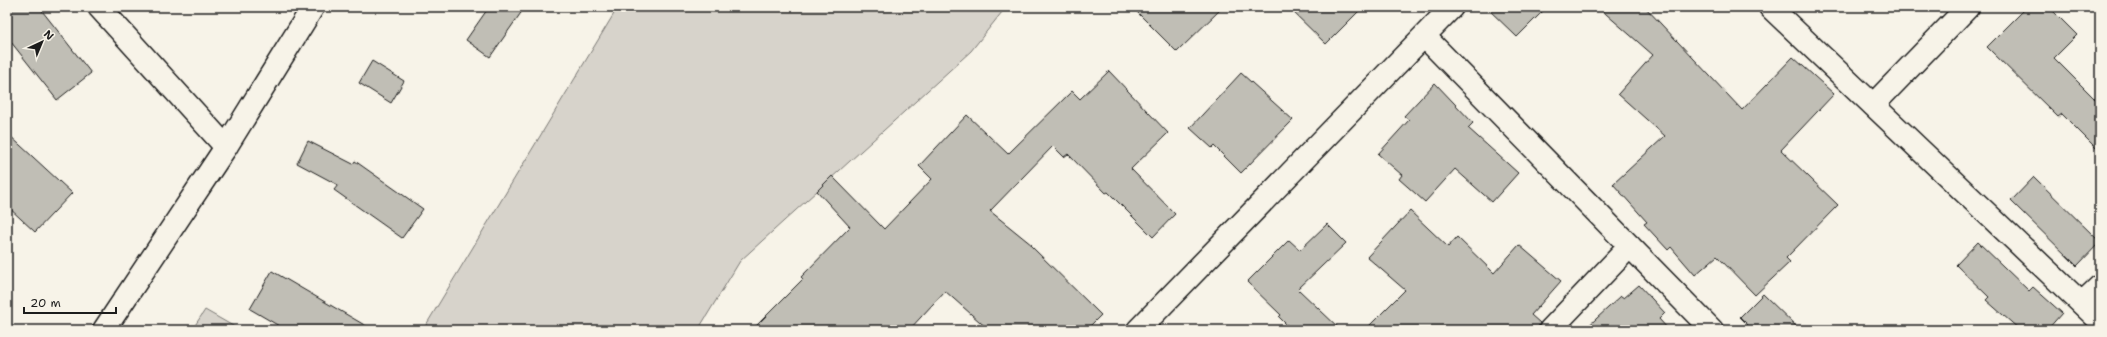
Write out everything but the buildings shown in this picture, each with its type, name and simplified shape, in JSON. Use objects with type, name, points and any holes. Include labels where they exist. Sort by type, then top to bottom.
[{"type":"street","points":[[99,7],[226,147]]},
{"type":"street","points":[[104,330],[226,147],[313,7]]},
{"type":"street","points":[[1138,330],[1452,7]]},
{"type":"street","points":[[1770,7],[2100,321]]},
{"type":"street","points":[[1873,105],[1968,7]]},
{"type":"street","points":[[1424,36],[1712,330]]},
{"type":"street","points":[[1550,330],[1630,246]]},
{"type":"street","points":[[2082,303],[2100,286]]},
{"type":"shaded area","points":[[618,7],[1006,7],[971,51],[740,261],[698,330],[423,330]]},
{"type":"shaded area","points":[[205,310],[240,330],[192,330]]}]
